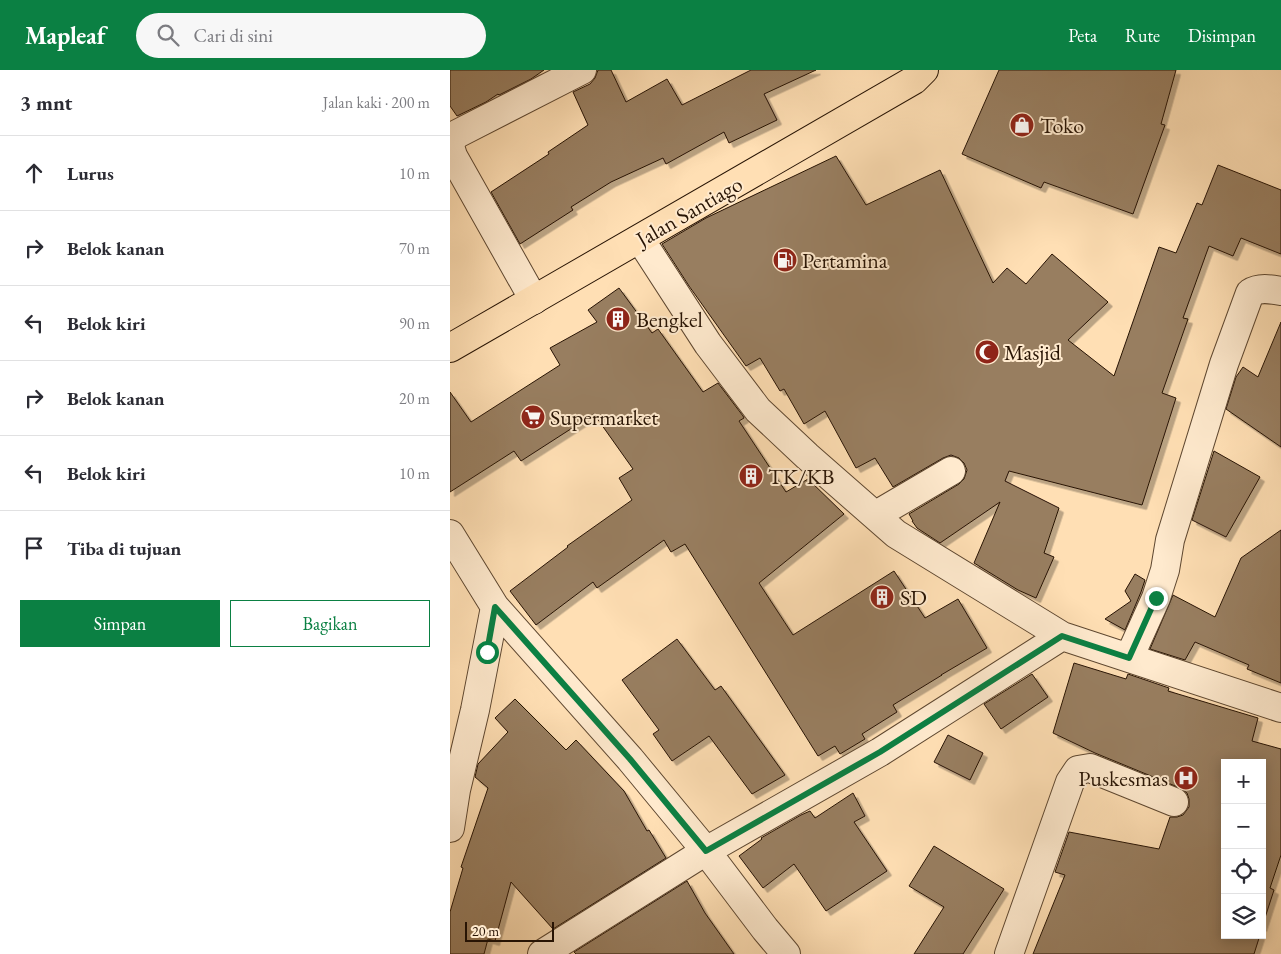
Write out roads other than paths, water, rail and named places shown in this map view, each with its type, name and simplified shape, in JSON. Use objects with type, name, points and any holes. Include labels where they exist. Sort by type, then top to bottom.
[{"type":"highway","name":"Jalan Santiago","points":[[450,348],[914,80],[924,70]]},
{"type":"street","points":[[534,300],[453,156],[450,144],[457,134],[582,70]]},
{"type":"street","points":[[640,239],[708,344],[758,410],[896,534],[1062,636],[1281,708]]},
{"type":"street","points":[[1129,658],[1156,598],[1165,570],[1170,540],[1221,373],[1250,293],[1264,289],[1281,291]]},
{"type":"street","points":[[876,515],[951,471]]},
{"type":"street","points":[[450,534],[495,607],[630,759],[706,851],[764,929],[786,954]]},
{"type":"street","points":[[450,828],[456,790],[475,710],[495,607]]},
{"type":"street","points":[[542,954],[706,851],[880,752],[1062,636]]},
{"type":"street","points":[[1009,954],[1070,782],[1078,770],[1090,768],[1174,802]]},
{"type":"place","name":"Toko","points":[[1022,125]]},
{"type":"place","name":"Pertamina","points":[[785,260]]},
{"type":"place","name":"Bengkel","points":[[618,319]]},
{"type":"place","name":"Masjid","points":[[987,352]]},
{"type":"place","name":"Supermarket","points":[[533,417]]},
{"type":"place","name":"TK/KB","points":[[751,476]]},
{"type":"place","name":"SD","points":[[882,597]]},
{"type":"place","name":"Puskesmas","points":[[1186,778]]}]
